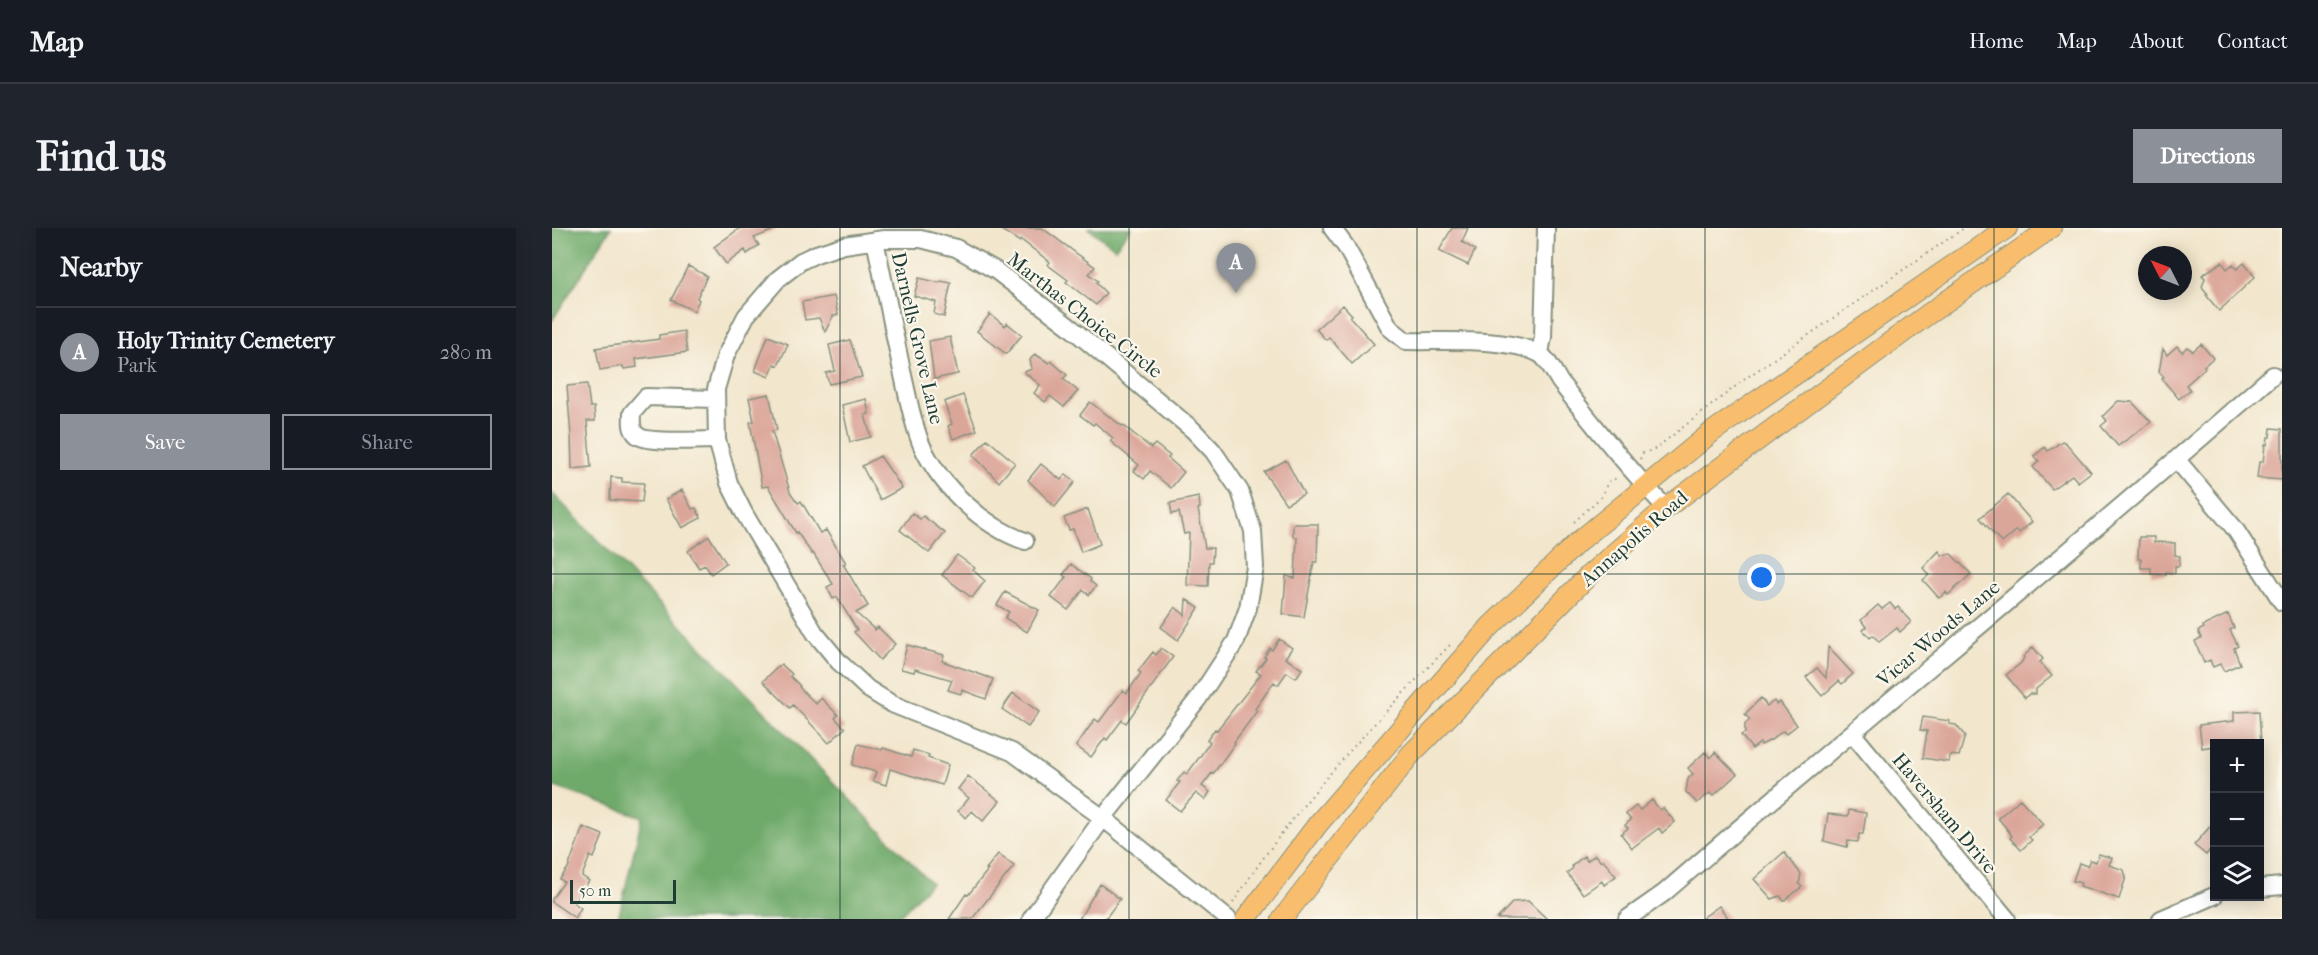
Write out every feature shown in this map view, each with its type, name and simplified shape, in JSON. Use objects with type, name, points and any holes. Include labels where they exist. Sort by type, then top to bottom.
[{"type":"main road","name":"Annapolis Road","points":[[1246,919],[1318,824],[1490,627],[1577,543],[1712,432],[2007,228]]},
{"type":"main road","name":"Annapolis Road","points":[[1282,919],[1411,754],[1588,576],[1665,508],[1927,315],[2051,228]]},
{"type":"street","points":[[1332,228],[1346,247],[1390,328],[1406,340],[1489,343],[1519,347],[1540,353],[1560,382],[1665,508]]},
{"type":"street","points":[[1540,353],[1543,337],[1546,228]]},
{"type":"street","name":"Marthas Choice Circle","points":[[1103,818],[1166,741],[1236,641],[1248,608],[1256,567],[1253,531],[1243,499],[1213,452],[1183,420],[1070,327],[996,270],[956,248],[937,242],[903,238],[875,240],[844,245],[801,261],[778,279],[756,302],[735,334],[726,355],[715,399],[717,440],[729,483],[744,513],[815,633],[853,676],[877,696],[1012,752],[1103,818],[1228,919]]},
{"type":"street","name":"Darnells Grove Lane","points":[[875,240],[908,398],[923,447],[947,482],[978,513],[999,529],[1025,542]]},
{"type":"street","name":"Vicar Woods Lane","points":[[1627,919],[1664,893],[2177,460],[2273,375]]},
{"type":"street","points":[[715,399],[646,397],[632,412],[632,427],[637,435],[647,439],[717,440]]},
{"type":"street","points":[[2177,460],[2235,529],[2282,602]]},
{"type":"street","name":"Haversham Drive","points":[[1852,733],[2007,919]]},
{"type":"street","points":[[1030,919],[1103,818]]},
{"type":"street","points":[[2264,888],[2282,886]]},
{"type":"street","points":[[2161,919],[2210,898]]},
{"type":"green space","points":[[552,228],[611,228],[552,321]]},
{"type":"green space","points":[[1088,228],[1131,228],[1115,248]]},
{"type":"green space","points":[[552,493],[931,883],[896,919],[618,919],[642,817],[552,786]]},
{"type":"building","points":[[740,228],[779,228],[754,238],[759,245],[747,254],[745,250],[726,264],[714,247]]},
{"type":"building","points":[[998,228],[1042,228],[1095,267],[1089,274],[1098,281],[1096,283],[1106,293],[1096,305],[1066,282],[1068,280],[1048,265],[1050,262],[1021,240],[1020,242]]},
{"type":"building","points":[[1452,228],[1468,228],[1462,242],[1475,250],[1468,265],[1439,251]]},
{"type":"building","points":[[2222,262],[2227,269],[2233,264],[2237,269],[2244,263],[2255,277],[2219,311],[2202,287],[2205,278],[2202,275]]},
{"type":"building","points":[[688,266],[707,276],[694,311],[671,300]]},
{"type":"building","points":[[919,278],[951,283],[944,317],[934,314],[936,302],[914,296]]},
{"type":"building","points":[[834,296],[838,315],[833,316],[825,332],[819,318],[805,320],[802,302]]},
{"type":"building","points":[[1343,305],[1352,315],[1350,317],[1374,344],[1352,364],[1329,337],[1326,340],[1316,329]]},
{"type":"building","points":[[990,314],[1005,326],[1007,323],[1022,335],[1006,354],[977,331]]},
{"type":"building","points":[[684,331],[687,352],[636,359],[637,367],[624,369],[623,366],[600,370],[596,348],[659,339],[659,335]]},
{"type":"building","points":[[768,336],[788,344],[778,366],[774,364],[769,377],[755,371]]},
{"type":"building","points":[[950,337],[958,374],[934,379],[929,341]]},
{"type":"building","points":[[850,340],[862,377],[829,384],[826,373],[835,371],[829,345]]},
{"type":"building","points":[[2201,344],[2213,358],[2186,385],[2190,390],[2179,399],[2159,372],[2163,349],[2167,355],[2177,346],[2182,352],[2187,347],[2193,351]]},
{"type":"building","points":[[1035,354],[1049,363],[1051,361],[1067,375],[1063,379],[1078,391],[1064,407],[1050,396],[1045,402],[1034,393],[1040,385],[1024,372],[1032,369],[1030,360]]},
{"type":"building","points":[[587,384],[590,407],[594,407],[595,421],[587,421],[591,467],[572,469],[567,386]]},
{"type":"building","points":[[769,394],[777,430],[772,431],[790,492],[798,503],[801,501],[820,533],[826,530],[846,563],[843,564],[868,606],[856,613],[875,630],[878,627],[895,644],[880,660],[854,632],[857,630],[837,597],[833,599],[827,587],[833,584],[813,553],[796,533],[768,486],[762,487],[750,422],[754,421],[749,398]]},
{"type":"building","points":[[963,395],[977,430],[953,439],[948,426],[952,424],[944,402]]},
{"type":"building","points":[[866,399],[869,414],[865,415],[871,437],[850,442],[842,405]]},
{"type":"building","points":[[2118,401],[2132,402],[2151,422],[2118,446],[2101,426],[2107,421],[2103,416]]},
{"type":"building","points":[[1090,402],[1151,448],[1155,444],[1170,456],[1168,458],[1184,472],[1171,488],[1150,471],[1144,479],[1134,471],[1139,465],[1110,441],[1113,438],[1095,423],[1093,425],[1080,415]]},
{"type":"building","points":[[2271,428],[2282,429],[2282,480],[2257,478],[2259,462],[2263,462],[2265,445],[2270,437]]},
{"type":"building","points":[[987,439],[1015,463],[999,482],[973,455]]},
{"type":"building","points":[[2062,441],[2091,472],[2078,482],[2072,475],[2052,489],[2033,467],[2039,461],[2034,456],[2045,447],[2048,451]]},
{"type":"building","points":[[880,456],[902,488],[880,500],[862,466]]},
{"type":"building","points":[[1286,460],[1304,494],[1286,504],[1264,472]]},
{"type":"building","points":[[1041,464],[1061,480],[1066,474],[1075,482],[1055,507],[1028,480]]},
{"type":"building","points":[[611,477],[622,478],[622,482],[644,483],[642,502],[610,500]]},
{"type":"building","points":[[682,490],[692,509],[696,508],[701,518],[682,528],[666,499]]},
{"type":"building","points":[[2008,494],[2032,522],[2019,533],[2017,530],[2002,543],[1980,518]]},
{"type":"building","points":[[1199,497],[1200,508],[1198,509],[1205,548],[1213,548],[1212,562],[1209,562],[1208,586],[1187,585],[1189,533],[1184,534],[1179,512],[1172,514],[1170,503]]},
{"type":"building","points":[[1088,509],[1100,544],[1081,552],[1073,529],[1069,530],[1064,518]]},
{"type":"building","points":[[912,513],[920,519],[923,516],[945,533],[929,553],[900,530]]},
{"type":"building","points":[[1293,524],[1318,524],[1317,562],[1314,562],[1304,617],[1283,614],[1286,576],[1295,578],[1297,538],[1293,537]]},
{"type":"building","points":[[709,536],[726,563],[711,574],[705,565],[699,568],[688,551]]},
{"type":"building","points":[[2139,537],[2154,537],[2154,542],[2175,543],[2175,555],[2180,556],[2179,566],[2175,566],[2175,573],[2151,574],[2151,568],[2141,568],[2141,559],[2138,559]]},
{"type":"building","points":[[1939,551],[1942,555],[1951,554],[1971,574],[1948,595],[1946,592],[1939,598],[1923,580],[1929,575],[1923,568]]},
{"type":"building","points":[[957,555],[975,568],[973,570],[985,581],[972,598],[942,575]]},
{"type":"building","points":[[1071,564],[1091,579],[1090,581],[1096,586],[1089,595],[1083,590],[1068,610],[1051,597],[1066,577],[1063,575]]},
{"type":"building","points":[[1005,592],[1039,610],[1027,632],[1005,618],[1009,612],[997,605]]},
{"type":"building","points":[[1186,599],[1199,608],[1178,640],[1161,627],[1175,607],[1185,615]]},
{"type":"building","points":[[1890,603],[1895,609],[1898,607],[1911,622],[1900,632],[1897,628],[1879,642],[1873,635],[1870,638],[1863,630],[1866,627],[1861,620],[1878,605],[1882,609]]},
{"type":"building","points":[[2228,614],[2234,628],[2230,630],[2238,646],[2234,648],[2240,664],[2224,671],[2220,664],[2213,667],[2210,660],[2204,663],[2195,641],[2201,638],[2198,631],[2204,628],[2203,626]]},
{"type":"building","points":[[1279,639],[1292,648],[1285,658],[1302,669],[1296,678],[1287,672],[1278,685],[1274,682],[1235,743],[1202,786],[1210,792],[1205,800],[1196,793],[1180,811],[1166,800],[1180,782],[1177,781],[1184,772],[1187,774],[1210,742],[1207,740],[1215,729],[1217,730],[1261,674],[1256,671],[1270,648],[1272,650]]},
{"type":"building","points":[[907,645],[944,655],[942,661],[993,679],[986,699],[962,690],[961,694],[948,690],[952,680],[915,669],[914,672],[901,669]]},
{"type":"building","points":[[1828,647],[1853,674],[1842,684],[1839,681],[1822,696],[1806,677],[1817,668],[1826,678]]},
{"type":"building","points":[[2033,647],[2043,659],[2040,662],[2052,676],[2036,689],[2036,694],[2029,694],[2025,698],[2006,675],[2021,663],[2023,657]]},
{"type":"building","points":[[1161,648],[1173,657],[1126,723],[1122,720],[1091,757],[1076,746],[1095,719],[1099,722],[1123,690],[1127,693],[1141,673],[1138,671],[1153,652],[1156,655]]},
{"type":"building","points":[[781,664],[816,704],[821,698],[838,715],[835,718],[845,728],[829,743],[793,705],[790,708],[763,681]]},
{"type":"building","points":[[1013,693],[1039,712],[1028,727],[1002,709]]},
{"type":"building","points":[[1761,698],[1767,706],[1774,701],[1776,704],[1780,702],[1797,725],[1786,734],[1783,731],[1752,749],[1741,735],[1745,733],[1745,724],[1750,720],[1745,714]]},
{"type":"building","points":[[2259,711],[2261,739],[2210,739],[2210,747],[2202,748],[2199,725],[2234,721],[2234,712]]},
{"type":"building","points":[[1923,717],[1950,721],[1949,724],[1956,725],[1965,736],[1959,756],[1950,755],[1949,762],[1923,758],[1927,731],[1920,730]]},
{"type":"building","points":[[858,744],[882,750],[883,748],[911,757],[913,750],[929,755],[928,758],[948,765],[942,785],[890,769],[886,785],[873,781],[876,772],[852,765]]},
{"type":"building","points":[[1705,752],[1710,758],[1715,752],[1737,774],[1713,796],[1710,793],[1697,803],[1686,792],[1688,779],[1693,774],[1688,768]]},
{"type":"building","points":[[968,776],[1000,801],[983,821],[972,811],[966,818],[958,811],[969,798],[958,789]]},
{"type":"building","points":[[2020,799],[2043,824],[2029,837],[2032,840],[2021,850],[2010,838],[2012,836],[1998,818]]},
{"type":"building","points":[[1652,800],[1660,810],[1663,808],[1675,822],[1662,833],[1659,828],[1632,848],[1621,834],[1628,828],[1625,825],[1631,820],[1626,814],[1636,806],[1640,810]]},
{"type":"building","points":[[1849,810],[1866,813],[1863,834],[1859,834],[1858,842],[1848,841],[1847,847],[1824,841],[1828,814],[1848,816]]},
{"type":"building","points":[[583,827],[603,835],[594,858],[590,856],[582,876],[589,881],[574,903],[581,908],[575,918],[552,902],[552,899],[564,882],[560,879],[568,868]]},
{"type":"building","points":[[2210,827],[2210,850],[2206,855],[2194,845]]},
{"type":"building","points":[[1784,852],[1801,874],[1799,884],[1802,887],[1784,901],[1780,896],[1772,899],[1754,879]]},
{"type":"building","points":[[998,854],[1014,866],[972,919],[949,919],[966,894],[968,895],[988,870],[986,869]]},
{"type":"building","points":[[2099,854],[2112,858],[2109,865],[2124,870],[2126,877],[2119,899],[2080,886],[2081,883],[2073,881],[2079,863],[2087,866],[2090,860],[2096,862]]},
{"type":"building","points":[[1595,855],[1601,862],[1603,860],[1616,876],[1604,885],[1602,881],[1583,894],[1567,873],[1584,856],[1587,861]]},
{"type":"building","points":[[1100,884],[1120,899],[1105,919],[1079,919]]},
{"type":"building","points":[[1528,901],[1547,919],[1497,919],[1513,902]]},
{"type":"building","points":[[1719,906],[1729,919],[1701,919]]},
{"type":"place","name":"Holy Trinity Cemetery","points":[[1236,293]]}]
